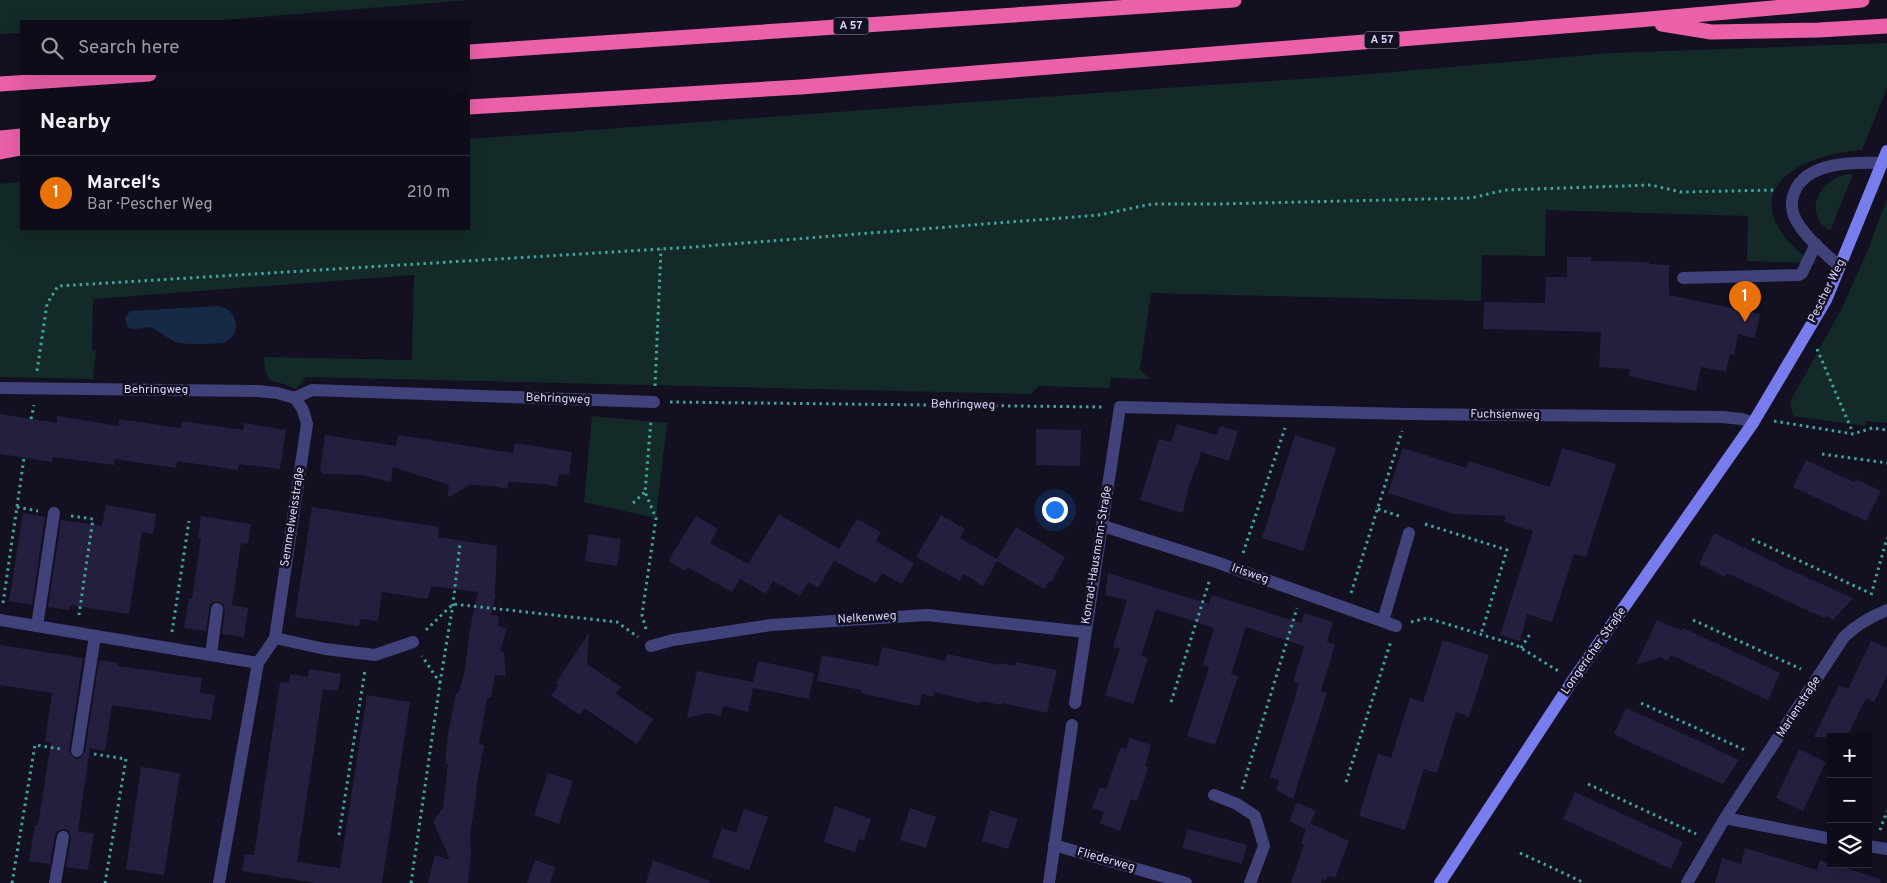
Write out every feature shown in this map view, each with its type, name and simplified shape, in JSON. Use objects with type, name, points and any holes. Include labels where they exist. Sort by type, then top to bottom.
[{"type":"highway","name":"A 57","points":[[470,52],[1234,0]]},
{"type":"highway","name":"A 57","points":[[470,107],[801,87],[1638,20],[1862,0]]},
{"type":"highway","points":[[1638,20],[1711,32],[1819,30],[1882,26]]},
{"type":"highway","points":[[0,84],[134,75]]},
{"type":"highway","points":[[0,138],[20,136]]},
{"type":"highway","points":[[0,152],[20,148]]},
{"type":"street","points":[[1840,267],[1802,229],[1793,214],[1791,202],[1795,189],[1804,179],[1831,166],[1885,157]]},
{"type":"street","name":"Pescher Weg","points":[[1753,423],[1826,300],[1885,157]]},
{"type":"street","points":[[1683,278],[1799,275],[1802,273],[1816,244]]},
{"type":"street","name":"Behringweg","points":[[0,388],[258,391],[277,393],[295,398],[312,390],[654,397]]},
{"type":"street","name":"Semmelweisstraße","points":[[219,883],[258,663],[275,638],[307,424],[303,410],[295,398]]},
{"type":"street","name":"Fuchsienweg","points":[[1120,407],[1407,414],[1722,417],[1753,423]]},
{"type":"street","name":"Konrad-Hausmann-Straße","points":[[1075,703],[1120,407]]},
{"type":"street","name":"Longericher Straße","points":[[1440,883],[1573,680],[1753,423]]},
{"type":"street","points":[[37,626],[54,514]]},
{"type":"street","name":"Irisweg","points":[[1103,526],[1238,569],[1396,626]]},
{"type":"street","points":[[1383,621],[1409,533]]},
{"type":"street","points":[[211,655],[217,610]]},
{"type":"street","name":"Marienstraße","points":[[1687,883],[1725,818],[1844,637],[1856,625],[1887,610]]},
{"type":"street","name":"Nelkenweg","points":[[650,646],[673,640],[771,625],[927,615],[1085,632]]},
{"type":"street","points":[[0,620],[258,663]]},
{"type":"street","points":[[77,751],[94,636]]},
{"type":"street","points":[[275,638],[325,649],[374,655],[413,642]]},
{"type":"street","points":[[1049,883],[1072,725]]},
{"type":"street","points":[[1214,796],[1238,804],[1255,816],[1264,846],[1250,883]]},
{"type":"street","points":[[1725,818],[1827,838]]},
{"type":"street","points":[[55,883],[63,837]]},
{"type":"street","name":"Fliederweg","points":[[1054,845],[1186,883]]},
{"type":"street","points":[[1872,847],[1887,849]]},
{"type":"path","points":[[34,389],[47,304],[58,286],[661,249],[1099,215],[1152,204],[1471,198],[1505,190],[1651,185],[1681,192],[1795,189]]},
{"type":"path","points":[[650,646],[642,615],[656,518],[645,492],[654,397],[661,249]]},
{"type":"path","points":[[1808,330],[1853,434]]},
{"type":"path","name":"Behringweg","points":[[654,397],[1120,407]]},
{"type":"path","points":[[1238,569],[1290,411]]},
{"type":"path","points":[[1346,607],[1407,414]]},
{"type":"path","points":[[1753,423],[1773,420],[1853,434],[1872,428],[1887,430]]},
{"type":"path","points":[[1822,454],[1887,463]]},
{"type":"path","points":[[0,620],[24,458]]},
{"type":"path","points":[[633,503],[645,492]]},
{"type":"path","points":[[17,507],[93,520],[76,633]]},
{"type":"path","points":[[1378,509],[1404,517]]},
{"type":"path","points":[[170,648],[189,521]]},
{"type":"path","points":[[1422,523],[1507,550],[1482,634]]},
{"type":"path","points":[[1873,616],[1870,593],[1887,538]]},
{"type":"path","points":[[1752,539],[1870,593]]},
{"type":"path","points":[[411,883],[453,604],[460,544]]},
{"type":"path","points":[[1171,702],[1216,562]]},
{"type":"path","points":[[1238,804],[1302,591]]},
{"type":"path","points":[[440,683],[413,642],[453,604],[617,622],[650,646]]},
{"type":"path","points":[[1346,782],[1396,626],[1427,618],[1482,634],[1516,645],[1573,680]]},
{"type":"path","points":[[1693,620],[1818,677]]},
{"type":"path","points":[[1521,648],[1530,634]]},
{"type":"path","points":[[339,835],[367,654]]},
{"type":"path","points":[[1641,703],[1765,759]]},
{"type":"path","points":[[12,883],[35,745],[126,759],[105,883]]},
{"type":"path","points":[[1588,784],[1712,841]]},
{"type":"path","points":[[1520,853],[1585,883]]},
{"type":"green space","points":[[0,0],[468,0],[222,20],[20,20],[20,33],[0,34]]},
{"type":"green space","points":[[1887,43],[1887,88],[1862,150],[1828,156],[1793,170],[1780,181],[1773,195],[1772,211],[1780,230],[1796,249],[1817,263],[1747,261],[1748,216],[1546,210],[1545,256],[1482,255],[1481,301],[1151,293],[1140,369],[1149,379],[1111,378],[1109,388],[1039,386],[1030,394],[306,377],[296,389],[272,381],[269,378],[264,357],[412,360],[414,275],[93,299],[92,350],[96,350],[93,379],[0,377],[0,184],[20,182],[20,230],[470,230],[470,139],[1346,76],[1611,53]]},
{"type":"green space","points":[[1853,174],[1830,231],[1821,223],[1817,214],[1816,205],[1819,195],[1832,180]]},
{"type":"green space","points":[[1887,199],[1887,423],[1866,421],[1865,426],[1793,416],[1790,402],[1841,310],[1867,252]]},
{"type":"green space","points":[[592,416],[667,423],[656,518],[584,502]]},
{"type":"water","points":[[218,306],[230,312],[236,323],[234,334],[223,343],[192,344],[176,342],[152,328],[132,329],[126,324],[125,318],[130,311]]},
{"type":"building","points":[[1567,257],[1591,257],[1591,261],[1649,262],[1649,264],[1669,265],[1669,295],[1760,314],[1755,338],[1738,334],[1734,355],[1730,354],[1726,372],[1701,367],[1696,391],[1629,376],[1630,369],[1599,367],[1601,332],[1483,329],[1484,302],[1545,303],[1546,277],[1567,277]]},
{"type":"building","points":[[0,414],[57,423],[57,416],[119,426],[119,419],[181,428],[182,421],[243,430],[244,423],[286,430],[280,469],[239,464],[238,470],[177,461],[176,468],[115,459],[114,465],[53,457],[52,462],[0,454]]},
{"type":"building","points":[[1177,424],[1217,435],[1220,426],[1238,431],[1229,461],[1201,452],[1188,489],[1183,513],[1140,500],[1159,439],[1171,442]]},
{"type":"building","points":[[1036,429],[1081,430],[1080,466],[1036,465]]},
{"type":"building","points":[[325,435],[396,446],[398,435],[513,453],[515,443],[572,452],[569,475],[559,474],[557,487],[545,484],[509,482],[507,489],[470,485],[447,498],[449,485],[393,467],[391,482],[362,475],[323,474],[320,471]]},
{"type":"building","points":[[1295,435],[1336,448],[1303,551],[1262,538]]},
{"type":"building","points":[[1403,448],[1466,468],[1469,461],[1550,487],[1562,448],[1616,464],[1586,557],[1574,554],[1552,622],[1527,614],[1520,641],[1500,635],[1533,531],[1504,522],[1506,516],[1454,514],[1388,493]]},
{"type":"building","points":[[1806,460],[1854,482],[1856,479],[1881,491],[1866,521],[1793,487]]},
{"type":"building","points":[[106,505],[156,514],[153,534],[142,532],[129,614],[70,605],[69,610],[48,607],[61,520],[102,526]]},
{"type":"building","points":[[312,507],[439,527],[438,537],[497,546],[496,594],[491,615],[499,616],[498,626],[507,628],[500,651],[504,652],[506,676],[495,675],[491,698],[487,698],[479,744],[484,745],[470,836],[471,855],[468,883],[428,883],[435,855],[450,860],[433,821],[443,808],[448,764],[445,764],[448,734],[456,693],[458,694],[465,670],[470,628],[478,592],[431,586],[428,599],[382,592],[378,621],[360,619],[359,626],[295,617]]},
{"type":"building","points":[[23,513],[45,517],[32,605],[9,601]]},
{"type":"building","points":[[779,514],[839,549],[857,519],[881,532],[876,541],[914,563],[902,584],[882,573],[876,583],[834,561],[818,588],[808,582],[800,596],[773,581],[766,594],[740,579],[732,592],[687,567],[685,571],[668,561],[696,516],[718,529],[710,543],[748,564]]},
{"type":"building","points":[[941,515],[965,529],[960,538],[997,559],[1016,527],[1065,557],[1051,582],[1049,581],[1044,589],[997,561],[983,586],[964,574],[960,581],[916,557]]},
{"type":"building","points":[[201,516],[251,524],[248,544],[241,543],[232,605],[248,608],[244,637],[222,634],[225,610],[224,605],[219,601],[210,604],[206,631],[184,628],[189,599],[192,599],[201,538],[198,537]]},
{"type":"building","points":[[1714,533],[1853,598],[1833,620],[1826,616],[1824,618],[1727,573],[1725,577],[1699,564]]},
{"type":"building","points":[[589,534],[621,539],[617,566],[585,561]]},
{"type":"building","points":[[1108,573],[1209,604],[1212,595],[1301,623],[1304,613],[1333,622],[1327,642],[1335,645],[1321,691],[1327,693],[1293,799],[1276,790],[1279,780],[1270,777],[1299,684],[1293,682],[1304,646],[1246,627],[1231,674],[1238,676],[1215,745],[1187,736],[1209,667],[1203,665],[1214,628],[1156,609],[1141,656],[1148,658],[1133,704],[1105,695],[1120,649],[1113,647],[1127,600],[1105,595]]},
{"type":"building","points":[[1657,620],[1682,631],[1683,628],[1780,673],[1768,700],[1671,655],[1667,661],[1660,657],[1636,665]]},
{"type":"building","points":[[589,633],[587,664],[621,687],[616,694],[653,719],[637,744],[584,708],[580,715],[551,696],[559,684],[556,683]]},
{"type":"building","points":[[1443,640],[1489,655],[1469,717],[1456,712],[1437,773],[1424,769],[1405,830],[1359,816],[1378,754],[1391,758],[1410,698],[1423,702]]},
{"type":"building","points":[[1871,641],[1887,648],[1887,675],[1874,702],[1866,698],[1849,733],[1827,733],[1827,737],[1814,737],[1839,685],[1848,689]]},
{"type":"building","points":[[0,645],[83,658],[69,750],[75,759],[80,758],[85,752],[99,660],[118,663],[117,666],[202,678],[200,693],[215,695],[211,720],[112,705],[105,751],[90,748],[78,831],[94,834],[88,870],[66,867],[71,838],[69,831],[64,829],[57,831],[55,835],[50,864],[29,861],[35,825],[38,825],[51,742],[45,742],[52,693],[0,685]]},
{"type":"building","points":[[882,647],[946,661],[947,654],[999,665],[999,663],[1015,666],[1016,662],[1057,670],[1047,713],[1002,703],[1002,705],[980,701],[980,703],[934,692],[933,697],[922,694],[919,706],[861,693],[861,690],[817,681],[822,655],[878,666]]},
{"type":"building","points":[[758,661],[814,673],[809,699],[753,688],[748,712],[723,706],[721,716],[708,713],[687,718],[697,671],[753,682]]},
{"type":"building","points":[[309,669],[341,674],[338,691],[323,689],[297,862],[340,868],[367,695],[410,702],[382,883],[317,883],[242,871],[245,854],[254,855],[280,682],[289,683],[290,674],[308,677]]},
{"type":"building","points":[[1626,708],[1739,760],[1723,784],[1638,746],[1614,734]]},
{"type":"building","points":[[1130,738],[1151,745],[1145,766],[1148,767],[1137,801],[1131,799],[1120,831],[1100,823],[1104,812],[1092,808],[1100,787],[1106,789],[1121,747],[1126,749]]},
{"type":"building","points":[[1799,749],[1826,762],[1803,811],[1776,798]]},
{"type":"building","points":[[141,767],[180,773],[164,875],[126,869]]},
{"type":"building","points":[[548,773],[573,781],[559,824],[534,815]]},
{"type":"building","points":[[1575,792],[1683,842],[1671,869],[1563,819]]},
{"type":"building","points":[[1297,802],[1316,811],[1310,823],[1349,841],[1335,878],[1328,876],[1326,880],[1322,879],[1321,883],[1291,883],[1304,845],[1301,844],[1306,829],[1289,821]]},
{"type":"building","points":[[835,806],[871,819],[864,840],[859,839],[855,852],[824,842]]},
{"type":"building","points":[[910,808],[936,817],[926,848],[900,840]]},
{"type":"building","points":[[744,809],[768,817],[749,870],[712,857],[722,828],[736,833]]},
{"type":"building","points":[[990,810],[1018,819],[1008,849],[982,841]]},
{"type":"building","points":[[1188,829],[1247,845],[1242,864],[1182,848]]},
{"type":"building","points":[[1745,848],[1817,870],[1820,860],[1827,862],[1827,868],[1846,868],[1881,879],[1880,883],[1715,883],[1722,858],[1741,864]]},
{"type":"building","points":[[535,860],[555,867],[550,883],[527,883]]},
{"type":"building","points":[[653,860],[710,881],[709,883],[646,883]]},
{"type":"place","name":"Marcel‘s","points":[[1745,322]]}]
